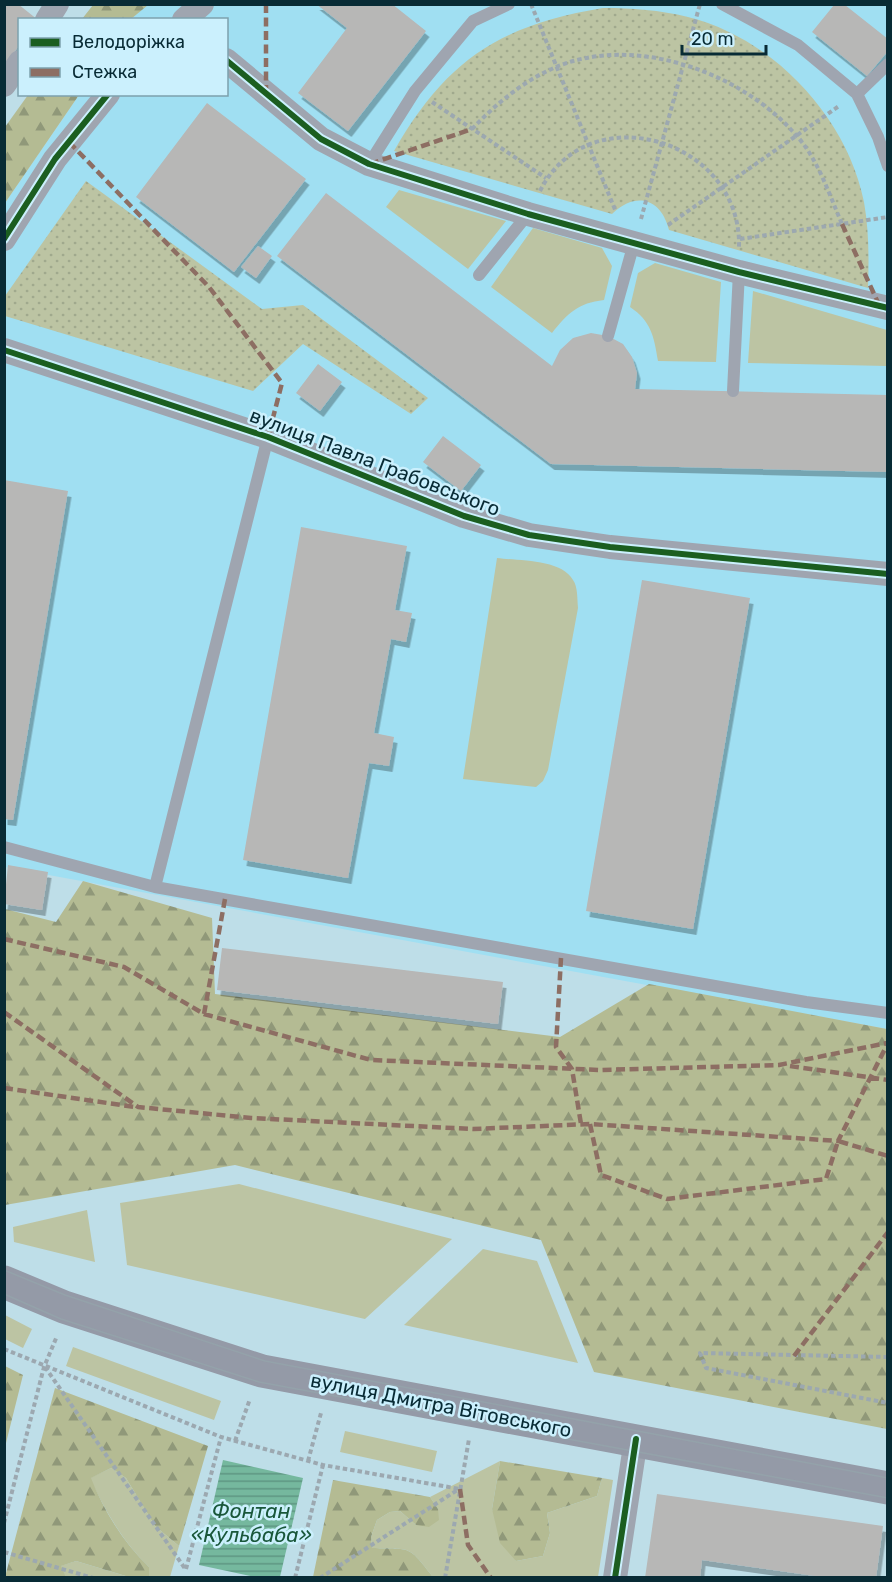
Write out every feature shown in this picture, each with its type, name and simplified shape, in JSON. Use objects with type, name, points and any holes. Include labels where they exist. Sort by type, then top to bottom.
[{"type":"main road","name":"вулиця Дмитра Вітовського","points":[[4,1282],[64,1307],[262,1371],[636,1439],[888,1488]]},
{"type":"street","points":[[48,18],[57,4]]},
{"type":"street","points":[[186,18],[202,4]]},
{"type":"street","points":[[228,62],[321,139],[369,164],[528,214],[739,272],[888,308]]},
{"type":"street","points":[[4,85],[18,65]]},
{"type":"street","points":[[4,239],[55,159],[106,96]]},
{"type":"street","name":"вулиця Павла Грабовського","points":[[4,350],[268,437],[464,516],[529,535],[610,547],[888,574]]},
{"type":"street","points":[[615,1578],[636,1439]]},
{"type":"lane","points":[[369,164],[415,91],[473,21],[509,4]]},
{"type":"lane","points":[[722,4],[798,45],[856,94],[878,136],[888,166]]},
{"type":"lane","points":[[856,94],[888,64]]},
{"type":"lane","points":[[479,275],[528,214]]},
{"type":"lane","points":[[608,336],[634,243]]},
{"type":"lane","points":[[733,391],[739,272]]},
{"type":"lane","points":[[155,887],[268,437]]},
{"type":"lane","points":[[4,847],[155,887],[806,1002],[888,1013]]},
{"type":"path","points":[[531,4],[634,243]]},
{"type":"path","points":[[634,243],[700,4]]},
{"type":"path","points":[[472,129],[498,102],[528,81],[557,66],[602,55],[641,55],[682,64],[724,81],[765,105],[797,135],[814,162],[842,224]]},
{"type":"path","points":[[415,91],[546,178],[567,158],[590,145],[616,138],[639,138],[663,142],[697,160],[722,186],[733,208],[740,238],[888,217]]},
{"type":"path","points":[[634,243],[856,94]]},
{"type":"path","points":[[4,1523],[44,1367],[58,1333]]},
{"type":"path","points":[[4,1349],[221,1437],[323,1465],[460,1489]]},
{"type":"path","points":[[888,1357],[700,1353],[706,1368],[888,1403]]},
{"type":"path","points":[[44,1367],[186,1570],[221,1437]]},
{"type":"path","points":[[236,1441],[250,1399]]},
{"type":"path","points":[[308,1461],[321,1412]]},
{"type":"path","points":[[445,1578],[469,1439]]},
{"type":"path","points":[[295,1578],[323,1465]]},
{"type":"path","points":[[320,1578],[460,1489]]},
{"type":"path","points":[[4,1552],[93,1578]]},
{"type":"shaded area","points":[[148,4],[887,5],[887,1029],[5,867],[5,203],[78,96],[228,96],[228,18],[132,18]]},
{"type":"shaded area","points":[[603,8],[667,13],[719,27],[749,43],[777,62],[802,86],[823,112],[841,140],[855,171],[864,202],[867,224],[868,288],[669,230],[660,211],[646,201],[630,202],[612,214],[394,151],[434,93],[456,70],[479,52],[505,37],[534,25],[567,15]]},
{"type":"shaded area","points":[[86,181],[262,309],[303,305],[428,398],[411,414],[303,344],[253,391],[5,316],[5,296]]},
{"type":"shaded area","points":[[399,190],[506,221],[468,269],[386,207]]},
{"type":"shaded area","points":[[533,228],[602,248],[612,266],[604,300],[580,306],[552,333],[491,287]]},
{"type":"shaded area","points":[[655,263],[721,282],[716,362],[658,361],[655,344],[647,324],[630,307],[638,273]]},
{"type":"shaded area","points":[[753,291],[887,330],[887,366],[748,363]]},
{"type":"shaded area","points":[[497,558],[539,562],[559,568],[573,580],[577,590],[578,608],[548,770],[543,781],[536,787],[463,779]]},
{"type":"shaded area","points":[[239,1184],[452,1239],[365,1319],[127,1265],[120,1203]]},
{"type":"shaded area","points":[[87,1210],[95,1262],[14,1242],[13,1227]]},
{"type":"shaded area","points":[[483,1249],[537,1261],[578,1363],[404,1325]]},
{"type":"shaded area","points":[[5,1315],[32,1329],[23,1348],[5,1339]]},
{"type":"shaded area","points":[[73,1347],[221,1401],[214,1420],[66,1366]]},
{"type":"shaded area","points":[[345,1431],[437,1451],[432,1472],[340,1452]]},
{"type":"shaded area","points":[[500,1461],[492,1509],[516,1561],[543,1556],[550,1533],[547,1513],[597,1496],[602,1478],[613,1480],[598,1577],[433,1577],[419,1559],[408,1551],[395,1548],[372,1548],[371,1537],[377,1520],[390,1512],[400,1511],[416,1525],[438,1509],[430,1497]]},
{"type":"shaded area","points":[[111,1468],[126,1478],[155,1526],[179,1546],[170,1577],[149,1577],[149,1567],[115,1526],[102,1502],[90,1478]]},
{"type":"shaded area","points":[[76,1561],[129,1577],[66,1577],[60,1566]]},
{"type":"green space","points":[[93,4],[148,5],[132,18],[83,18]]},
{"type":"green space","points":[[27,96],[78,96],[5,203],[5,127]]},
{"type":"green space","points":[[83,881],[212,918],[215,994],[560,1037],[649,984],[887,1029],[887,1429],[594,1372],[541,1240],[235,1165],[5,1205],[5,909],[56,922]]},
{"type":"green space","points":[[5,1366],[23,1375],[5,1447]]},
{"type":"green space","points":[[55,1388],[208,1446],[179,1546],[155,1526],[126,1478],[111,1468],[91,1478],[115,1526],[149,1567],[149,1577],[129,1577],[76,1561],[61,1566],[66,1577],[5,1577]]},
{"type":"green space","points":[[500,1461],[602,1478],[597,1496],[547,1513],[550,1533],[543,1556],[516,1561],[500,1543],[492,1509]]},
{"type":"green space","points":[[333,1480],[430,1497],[438,1509],[439,1520],[429,1527],[416,1525],[400,1511],[390,1512],[377,1520],[371,1537],[372,1548],[395,1548],[408,1551],[419,1559],[433,1577],[313,1577]]},
{"type":"water","name":"Фонтан «Кульбаба»","points":[[223,1460],[303,1478],[280,1577],[255,1577],[199,1565]]},
{"type":"building","points":[[4,4],[18,4],[36,18],[18,18],[18,47],[4,66]]},
{"type":"building","points":[[316,4],[392,4],[426,31],[348,131],[298,93],[347,28]]},
{"type":"building","points":[[834,5],[845,5],[888,39],[888,51],[867,76],[812,32]]},
{"type":"building","points":[[207,103],[306,179],[234,272],[136,197]]},
{"type":"building","points":[[326,193],[552,366],[560,350],[573,338],[591,333],[608,336],[623,344],[632,357],[637,373],[635,389],[888,395],[888,472],[551,464],[277,256]]},
{"type":"building","points":[[258,246],[272,256],[256,278],[241,267]]},
{"type":"building","points":[[318,364],[342,382],[320,411],[296,393]]},
{"type":"building","points":[[443,436],[481,465],[461,491],[423,462]]},
{"type":"building","points":[[4,480],[68,491],[13,820],[4,819]]},
{"type":"building","points":[[301,527],[407,546],[395,610],[412,613],[406,642],[391,639],[374,733],[394,737],[389,766],[369,763],[348,878],[243,860]]},
{"type":"building","points":[[642,580],[750,598],[693,929],[586,911]]},
{"type":"building","points":[[8,865],[48,872],[42,910],[4,904]]},
{"type":"building","points":[[222,948],[503,982],[498,1024],[217,990]]},
{"type":"building","points":[[657,1494],[883,1526],[876,1578],[829,1578],[702,1560],[700,1578],[645,1578]]},
{"type":"tram line","points":[[4,1270],[65,1295],[265,1361],[888,1478]]},
{"type":"tram line","points":[[4,1294],[61,1319],[259,1382],[888,1498]]},
{"type":"marked path","points":[[266,4],[266,95]]},
{"type":"marked path","points":[[370,164],[472,129]]},
{"type":"marked path","points":[[69,142],[209,287],[282,383],[268,437]]},
{"type":"marked path","points":[[842,224],[880,307]]},
{"type":"marked path","points":[[204,1014],[225,899]]},
{"type":"marked path","points":[[4,939],[124,967],[204,1014],[371,1060],[600,1070],[779,1065],[887,1043]]},
{"type":"marked path","points":[[561,958],[556,1047],[572,1069],[581,1124]]},
{"type":"marked path","points":[[4,1012],[138,1107],[251,1118],[473,1129],[590,1124],[838,1141],[888,1043]]},
{"type":"marked path","points":[[790,1066],[888,1080]]},
{"type":"marked path","points":[[4,1088],[135,1107]]},
{"type":"marked path","points":[[590,1124],[601,1175],[667,1199],[826,1179],[838,1141],[888,1156]]},
{"type":"marked path","points":[[794,1356],[888,1232]]},
{"type":"marked path","points":[[460,1489],[468,1545],[491,1578]]},
{"type":"cycle path","points":[[228,62],[321,139],[369,164],[528,214],[739,272],[888,308]]},
{"type":"cycle path","points":[[4,239],[55,159],[106,96]]},
{"type":"cycle path","points":[[4,350],[268,437],[464,516],[529,535],[610,547],[888,574]]},
{"type":"cycle path","points":[[615,1578],[636,1439]]}]
